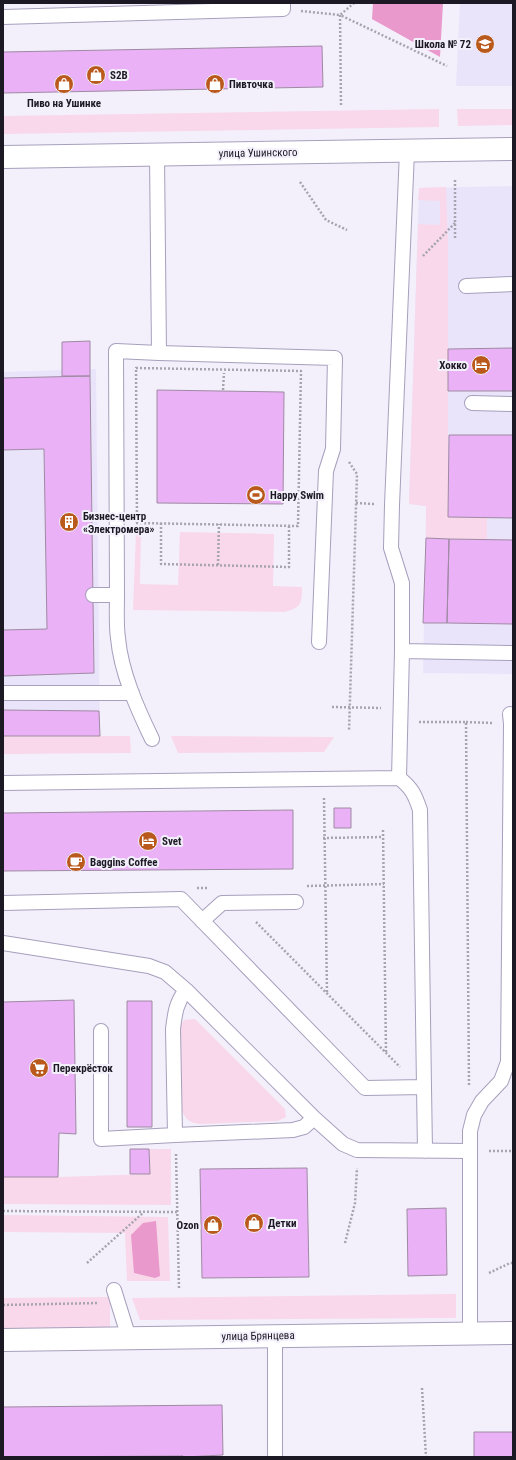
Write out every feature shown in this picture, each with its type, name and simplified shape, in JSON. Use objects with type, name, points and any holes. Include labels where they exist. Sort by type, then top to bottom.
[{"type":"street","name":"улица Ушинского","points":[[3,157],[513,150]]},
{"type":"street","name":"улица Брянцева","points":[[3,1340],[513,1333]]},
{"type":"lane","points":[[117,14],[128,3]]},
{"type":"lane","points":[[4,14],[117,14],[283,6]]},
{"type":"lane","points":[[399,778],[402,583],[391,548],[407,151]]},
{"type":"lane","points":[[157,155],[159,353]]},
{"type":"lane","points":[[466,286],[513,284]]},
{"type":"lane","points":[[152,739],[136,704],[118,638],[116,351],[335,358],[333,449],[326,471],[319,642]]},
{"type":"lane","points":[[472,403],[513,404]]},
{"type":"lane","points":[[93,595],[117,595]]},
{"type":"lane","points":[[402,651],[513,653]]},
{"type":"lane","points":[[3,693],[132,692]]},
{"type":"lane","points":[[470,1334],[470,1131],[474,1115],[482,1101],[501,1081],[510,1055],[510,719]]},
{"type":"lane","points":[[3,783],[399,778],[407,784],[415,795],[420,810],[425,1151]]},
{"type":"lane","points":[[3,903],[181,900],[365,1088],[424,1087]]},
{"type":"lane","points":[[202,921],[222,903],[296,902]]},
{"type":"lane","points":[[3,943],[149,966],[166,972],[186,990],[314,1118],[343,1144],[357,1150],[470,1151]]},
{"type":"lane","points":[[175,1135],[172,1029],[179,1000],[186,990]]},
{"type":"lane","points":[[101,1031],[101,1139],[293,1130],[304,1127],[314,1118]]},
{"type":"lane","points":[[116,1297],[129,1338]]},
{"type":"lane","points":[[275,1336],[275,1457]]},
{"type":"path","points":[[340,15],[354,3]]},
{"type":"path","points":[[283,6],[340,15],[447,66]]},
{"type":"path","points":[[340,15],[341,105]]},
{"type":"path","points":[[455,180],[455,238]]},
{"type":"path","points":[[300,182],[326,220],[347,230]]},
{"type":"path","points":[[401,278],[455,223]]},
{"type":"path","points":[[136,368],[300,371],[298,526],[219,524],[136,523],[136,368]]},
{"type":"path","points":[[333,449],[347,460],[357,474],[348,731]]},
{"type":"path","points":[[161,523],[161,564],[289,567],[289,526]]},
{"type":"path","points":[[218,565],[219,524]]},
{"type":"path","points":[[332,707],[400,708]]},
{"type":"path","points":[[400,722],[466,722],[510,719]]},
{"type":"path","points":[[466,722],[469,1097],[474,1115]]},
{"type":"path","points":[[324,792],[323,838],[327,993]]},
{"type":"path","points":[[383,830],[386,1053]]},
{"type":"path","points":[[323,838],[383,837]]},
{"type":"path","points":[[247,902],[247,913],[407,1074],[424,1087]]},
{"type":"path","points":[[175,1135],[179,1289]]},
{"type":"path","points":[[345,1243],[355,1203],[357,1150]]},
{"type":"path","points":[[470,1151],[513,1151]]},
{"type":"path","points":[[3,1211],[177,1212]]},
{"type":"path","points":[[87,1263],[144,1212]]},
{"type":"path","points":[[3,1305],[116,1297]]},
{"type":"path","points":[[422,1388],[426,1457]]},
{"type":"shaded area","points":[[373,3],[443,3],[440,57],[372,19]]},
{"type":"shaded area","name":"Школа № 72","points":[[460,3],[513,3],[513,86],[456,86]]},
{"type":"shaded area","points":[[439,109],[439,127],[3,134],[3,116]]},
{"type":"shaded area","points":[[457,109],[513,109],[513,125],[458,126]]},
{"type":"shaded area","points":[[513,186],[513,674],[423,673],[426,506],[409,504],[419,188]]},
{"type":"shaded area","points":[[446,187],[448,243],[448,517],[487,517],[487,540],[426,538],[426,506],[409,504],[418,224],[440,225],[440,201],[418,200],[419,188]]},
{"type":"shaded area","points":[[96,369],[100,736],[3,736],[3,372]]},
{"type":"shaded area","points":[[136,532],[141,532],[140,584],[178,585],[180,532],[274,534],[273,586],[302,587],[300,604],[285,612],[133,610]]},
{"type":"shaded area","points":[[3,736],[130,736],[131,753],[3,754]]},
{"type":"shaded area","points":[[171,736],[334,737],[324,752],[178,753]]},
{"type":"shaded area","points":[[195,1019],[285,1109],[286,1117],[278,1121],[201,1124],[191,1122],[186,1118],[181,1109],[179,1027],[184,1020]]},
{"type":"shaded area","points":[[149,1149],[171,1149],[171,1205],[3,1204],[3,1177],[150,1174]]},
{"type":"shaded area","points":[[3,1215],[168,1217],[170,1281],[127,1281],[125,1233],[3,1232]]},
{"type":"shaded area","points":[[156,1221],[160,1276],[155,1278],[134,1273],[131,1235],[143,1223]]},
{"type":"shaded area","points":[[456,1294],[456,1318],[140,1320],[132,1298]]},
{"type":"shaded area","points":[[110,1297],[110,1328],[3,1328],[3,1298]]},
{"type":"building","points":[[322,46],[323,87],[3,93],[3,52]]},
{"type":"building","points":[[90,341],[90,376],[62,376],[62,342]]},
{"type":"building","points":[[513,348],[513,391],[448,391],[448,349]]},
{"type":"building","name":"Бизнес-центр «Электромера»","points":[[90,376],[94,673],[3,676],[3,630],[47,629],[44,449],[3,450],[3,378]]},
{"type":"building","points":[[157,390],[284,392],[283,504],[157,503]]},
{"type":"building","points":[[449,435],[513,435],[513,518],[448,517]]},
{"type":"building","points":[[426,538],[449,539],[447,623],[423,623]]},
{"type":"building","points":[[449,539],[513,540],[513,624],[447,623]]},
{"type":"building","points":[[3,710],[99,711],[100,736],[3,736]]},
{"type":"building","points":[[334,808],[351,808],[351,828],[334,828]]},
{"type":"building","name":"Svet","points":[[293,810],[293,869],[3,871],[3,813]]},
{"type":"building","name":"Перекрёсток","points":[[74,1000],[76,1134],[59,1133],[58,1177],[3,1177],[3,1002]]},
{"type":"building","points":[[127,1001],[152,1001],[152,1127],[127,1127]]},
{"type":"building","points":[[130,1149],[149,1149],[150,1174],[130,1174]]},
{"type":"building","name":"Детки","points":[[307,1168],[309,1277],[202,1278],[200,1169]]},
{"type":"building","points":[[446,1208],[447,1275],[408,1276],[407,1209]]},
{"type":"building","points":[[222,1405],[223,1455],[184,1457],[3,1457],[3,1407]]},
{"type":"building","points":[[474,1432],[513,1432],[513,1457],[474,1457]]},
{"type":"place","name":"Школа № 72","points":[[485,44]]},
{"type":"place","name":"S2B","points":[[96,75]]},
{"type":"place","name":"Пиво на Ушинке","points":[[64,84]]},
{"type":"place","name":"Пивточка","points":[[215,84]]},
{"type":"place","name":"Хокко","points":[[481,365]]},
{"type":"place","name":"Happy Swim","points":[[256,495]]},
{"type":"place","name":"Бизнес-центр «Электромера»","points":[[69,522]]},
{"type":"place","name":"Svet","points":[[148,841]]},
{"type":"place","name":"Baggins Coffee","points":[[76,862]]},
{"type":"place","name":"Перекрёсток","points":[[39,1068]]},
{"type":"place","name":"Детки","points":[[254,1223]]},
{"type":"place","name":"Ozon","points":[[213,1225]]}]
